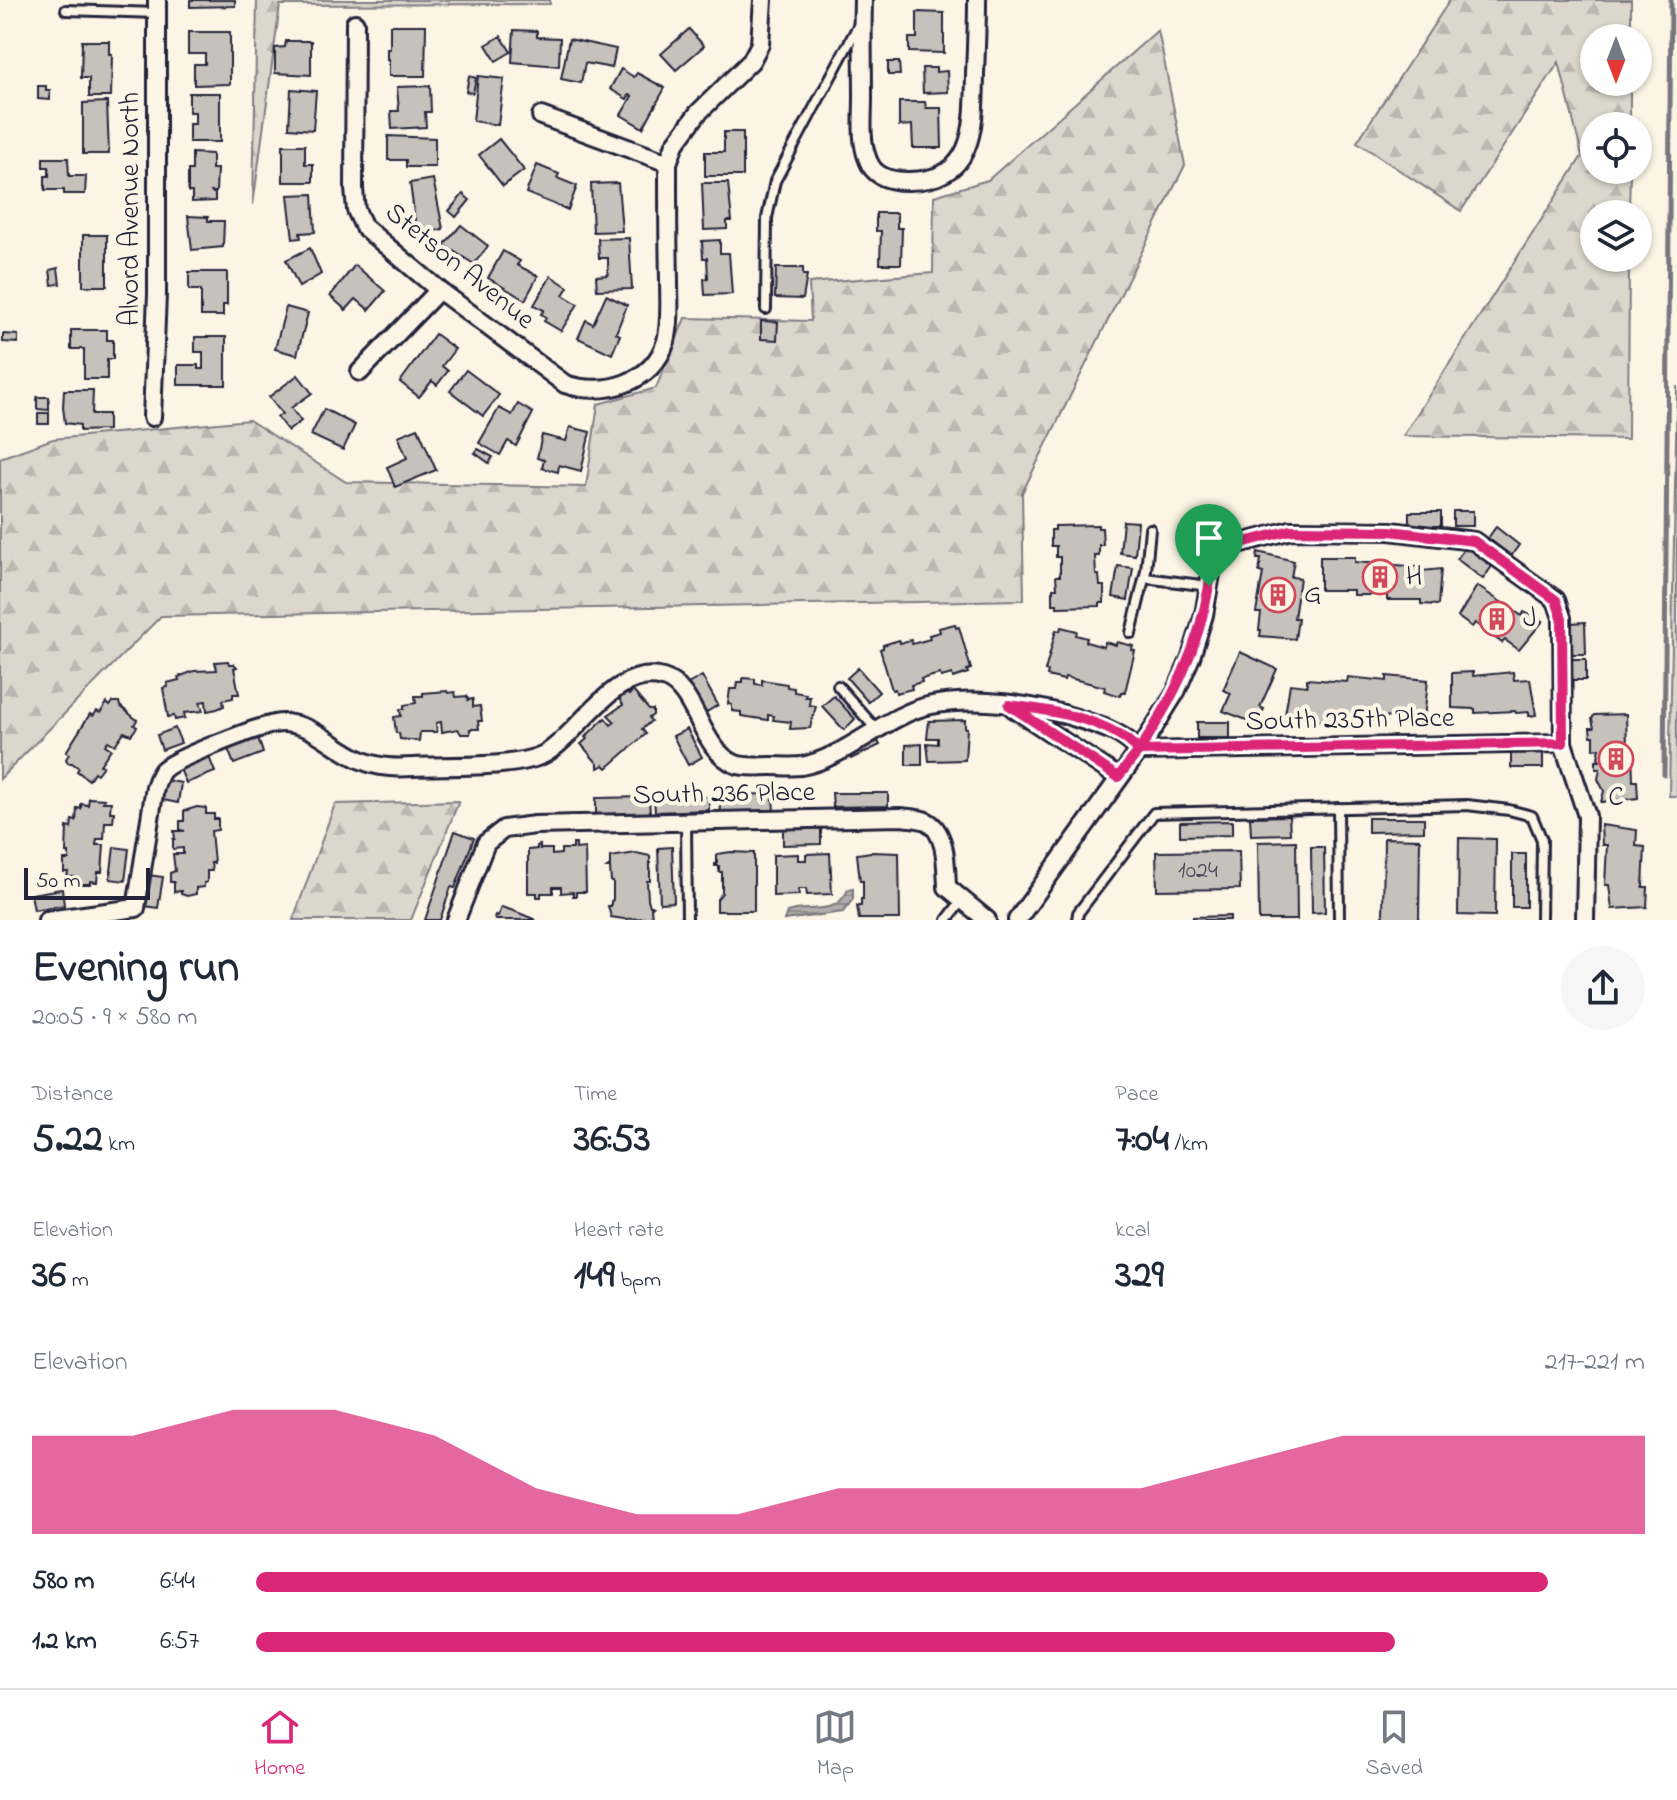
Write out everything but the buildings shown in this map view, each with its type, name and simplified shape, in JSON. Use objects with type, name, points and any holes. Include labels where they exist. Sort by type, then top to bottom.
[{"type":"street","points":[[541,116],[668,163],[675,144],[698,113],[751,61],[760,44],[763,0]]},
{"type":"street","points":[[863,8],[863,130],[866,153],[879,175],[900,181],[921,180],[940,175],[958,162],[970,142],[975,106],[977,0]]},
{"type":"street","name":"Alvord Avenue North","points":[[152,417],[157,294],[157,7]]},
{"type":"street","name":"Stetson Avenue","points":[[355,23],[356,210],[364,227],[439,290],[565,384],[583,390],[615,389],[639,377],[657,359],[666,341],[669,305],[668,163]]},
{"type":"street","points":[[360,372],[439,290]]},
{"type":"street","points":[[1017,920],[1139,751],[1176,692],[1204,615],[1215,550],[1291,530],[1390,531],[1474,541],[1556,600],[1562,618],[1563,743],[1587,816],[1585,920]]},
{"type":"street","points":[[47,920],[136,914],[155,787],[162,771],[181,759],[273,724],[294,724],[361,760],[387,768],[522,761],[546,753],[615,688],[646,677],[664,678],[681,690],[719,753],[736,765],[803,766],[931,705],[1009,705],[1053,710],[1115,732],[1139,751]]},
{"type":"street","points":[[1009,705],[1118,777]]},
{"type":"street","name":"South 235th Place","points":[[1139,751],[1563,743]]},
{"type":"street","name":"South 236 Place","points":[[456,920],[486,843],[504,829],[535,825],[900,817],[925,821],[939,836],[947,887],[987,920]]},
{"type":"lane","points":[[66,10],[157,7]]},
{"type":"lane","points":[[766,309],[767,218],[775,181],[863,8]]},
{"type":"lane","points":[[1131,633],[1145,578],[1150,529]]},
{"type":"lane","points":[[1145,578],[1209,586]]},
{"type":"lane","points":[[838,686],[877,730]]},
{"type":"lane","points":[[1077,920],[1078,913],[1154,813],[1467,805],[1532,816],[1542,840],[1541,920]]},
{"type":"lane","points":[[1338,808],[1339,920]]},
{"type":"lane","points":[[686,822],[687,920]]},
{"type":"lane","points":[[947,920],[962,899]]},
{"type":"green space","points":[[257,0],[550,0],[550,4],[280,5],[253,205]]},
{"type":"green space","points":[[1450,0],[1631,0],[1631,24],[1580,24],[1580,96],[1630,96],[1630,112],[1580,112],[1580,148],[1559,62],[1461,211],[1357,142]]},
{"type":"green space","points":[[1158,30],[1185,165],[1022,493],[1024,600],[161,616],[0,779],[0,458],[53,439],[249,420],[346,482],[586,487],[598,404],[656,388],[685,318],[811,321],[809,283],[933,273],[934,196],[988,180]]},
{"type":"green space","points":[[1580,159],[1580,184],[1630,184],[1629,200],[1580,200],[1580,272],[1629,272],[1628,439],[1403,436]]},
{"type":"green space","points":[[1677,386],[1677,796],[1669,796]]},
{"type":"green space","points":[[459,801],[411,920],[293,920],[335,804]]},
{"type":"shaded area","points":[[853,889],[853,899],[843,912],[784,920],[787,912],[837,904],[848,890]]},
{"type":"waterway","points":[[1664,775],[1671,0]]},
{"type":"place","name":"H","points":[[1380,577]]},
{"type":"place","name":"G","points":[[1278,595]]},
{"type":"place","name":"J","points":[[1497,619]]},
{"type":"place","name":"C","points":[[1616,759]]},
{"type":"route","points":[[1209,586],[1191,657],[1176,692],[1139,751],[1115,732],[1053,710],[1009,705],[1118,777],[1139,751],[1563,743],[1562,618],[1556,600],[1474,541],[1390,531],[1291,530],[1215,550],[1209,586]]}]
